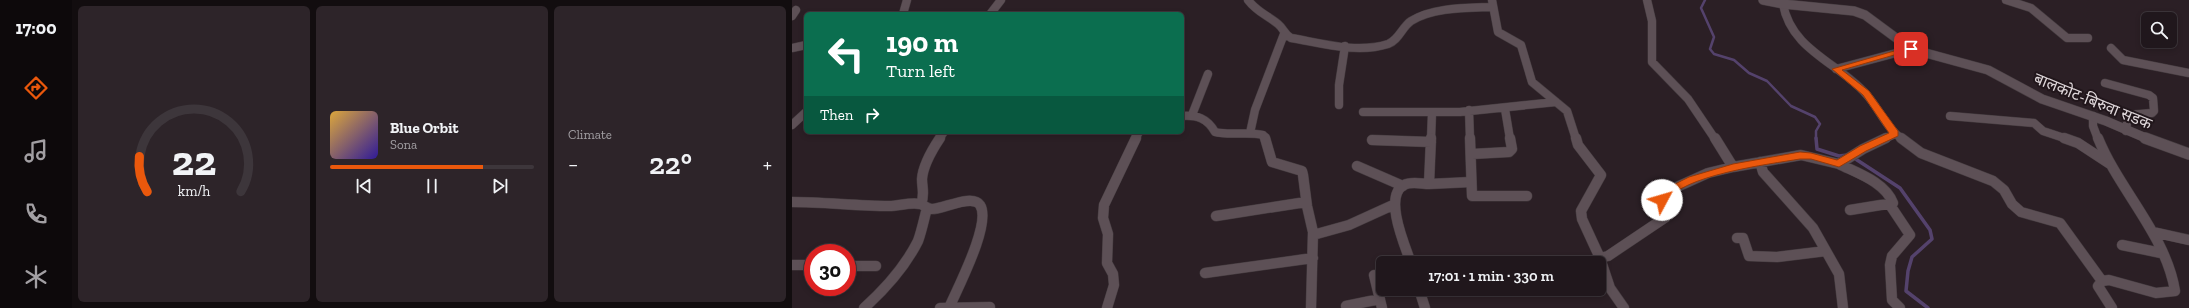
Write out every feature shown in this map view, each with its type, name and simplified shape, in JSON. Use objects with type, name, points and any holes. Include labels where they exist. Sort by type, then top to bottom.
[{"type":"main road","name":"बालकोट-बिरुवा सडक","points":[[1763,0],[1783,4],[1854,11],[1864,15],[1911,49],[1939,58],[1988,70],[2042,99],[2093,116],[2189,154]]},
{"type":"street","points":[[904,12],[907,0]]},
{"type":"street","points":[[992,12],[1000,0]]},
{"type":"street","points":[[1248,0],[1258,12],[1283,28],[1284,34],[1279,43],[1265,86],[1254,111],[1250,133]]},
{"type":"street","points":[[1647,0],[1652,21],[1651,58],[1653,64],[1677,88],[1707,125],[1733,167]]},
{"type":"street","points":[[2006,0],[2031,8],[2067,38],[2088,38]]},
{"type":"street","points":[[1284,34],[1291,38],[1345,46],[1389,44],[1399,37],[1406,26],[1416,19],[1460,9],[1492,4],[1498,32],[1521,45],[1532,82],[1567,111],[1578,145],[1601,175],[1581,211],[1585,228],[1599,256]]},
{"type":"street","points":[[1783,4],[1785,15],[1808,47],[1866,93],[1895,134],[1921,153],[1993,181],[2004,190],[2012,204],[2021,212],[2060,223],[2102,281]]},
{"type":"street","points":[[792,48],[804,45]]},
{"type":"street","points":[[1339,106],[1339,85],[1345,46]]},
{"type":"street","points":[[2111,48],[2123,60],[2189,73]]},
{"type":"street","points":[[1836,69],[1911,49]]},
{"type":"street","points":[[1192,115],[1208,74]]},
{"type":"street","points":[[2105,83],[2149,95],[2153,98],[2154,111],[2152,113],[2128,115],[2126,130]]},
{"type":"street","points":[[1363,112],[1432,113],[1505,109],[1556,102]]},
{"type":"street","points":[[1472,154],[1509,152],[1512,149],[1505,109]]},
{"type":"street","points":[[1469,110],[1472,154],[1472,196],[1526,196]]},
{"type":"street","points":[[1429,184],[1432,113]]},
{"type":"street","points":[[792,124],[804,114]]},
{"type":"street","points":[[1184,116],[1192,115],[1209,121],[1215,132],[1223,135],[1250,133],[1264,136],[1272,162],[1302,171],[1306,183],[1306,202],[1313,235],[1313,258],[1309,282],[1311,308]]},
{"type":"street","points":[[1950,116],[2034,123],[2043,131],[2078,143],[2110,164]]},
{"type":"street","points":[[2093,116],[2091,121],[2094,130],[2110,164],[2153,232],[2175,291],[2156,293],[2109,280],[2102,281],[2098,286],[2112,308]]},
{"type":"street","points":[[864,308],[872,302],[889,281],[917,242],[926,194],[923,175],[935,146],[943,134]]},
{"type":"street","points":[[1107,308],[1114,285],[1113,274],[1107,263],[1106,255],[1108,234],[1103,218],[1104,205],[1106,198],[1119,177],[1126,156],[1138,134]]},
{"type":"street","points":[[1839,164],[1863,148],[1895,134]]},
{"type":"street","points":[[1372,140],[1431,142]]},
{"type":"street","points":[[1606,256],[1612,254],[1666,218],[1662,200],[1664,194],[1708,173],[1760,162],[1800,156],[1811,156],[1839,164],[1883,189],[1892,200],[1893,203],[1890,205]]},
{"type":"street","points":[[1760,162],[1763,172],[1813,228],[1839,274],[1843,308]]},
{"type":"street","points":[[1357,166],[1403,186],[1471,182]]},
{"type":"street","points":[[1403,186],[1396,194],[1393,205],[1409,256]]},
{"type":"street","points":[[792,202],[924,206],[933,209],[969,200],[976,202],[982,211],[976,249],[949,308]]},
{"type":"street","points":[[1216,216],[1306,202]]},
{"type":"street","points":[[1313,235],[1349,225],[1393,205]]},
{"type":"street","points":[[1850,210],[1890,205]]},
{"type":"street","points":[[1890,205],[1910,235],[1896,249],[1890,265],[1892,300],[1900,308]]},
{"type":"street","points":[[2153,232],[2189,240]]},
{"type":"street","points":[[1737,238],[1743,238],[1749,256],[1777,257],[1826,251]]},
{"type":"street","points":[[2122,245],[2161,253]]},
{"type":"street","points":[[1204,273],[1313,258]]},
{"type":"street","points":[[792,265],[804,265]]},
{"type":"street","points":[[856,266],[876,266]]},
{"type":"street","points":[[1346,306],[1381,304],[1374,275]]},
{"type":"street","points":[[1606,276],[1610,288],[1624,308]]},
{"type":"street","points":[[1421,296],[1425,308]]},
{"type":"street","points":[[940,308],[990,307]]},
{"type":"waterway","points":[[1705,0],[1701,8],[1714,37],[1710,49],[1714,54],[1734,60],[1749,73],[1767,81],[1791,106],[1815,117],[1820,124],[1816,131],[1816,138]]},
{"type":"waterway","points":[[1816,138],[1817,149],[1839,156],[1847,155]]},
{"type":"waterway","points":[[1854,158],[1900,188],[1930,230],[1932,239],[1912,257],[1908,271],[1906,291],[1928,308]]},
{"type":"route","points":[[1662,200],[1662,196],[1668,191],[1708,173],[1733,167],[1800,156],[1811,156],[1839,164],[1863,148],[1895,134],[1866,93],[1836,69],[1911,49]]}]
